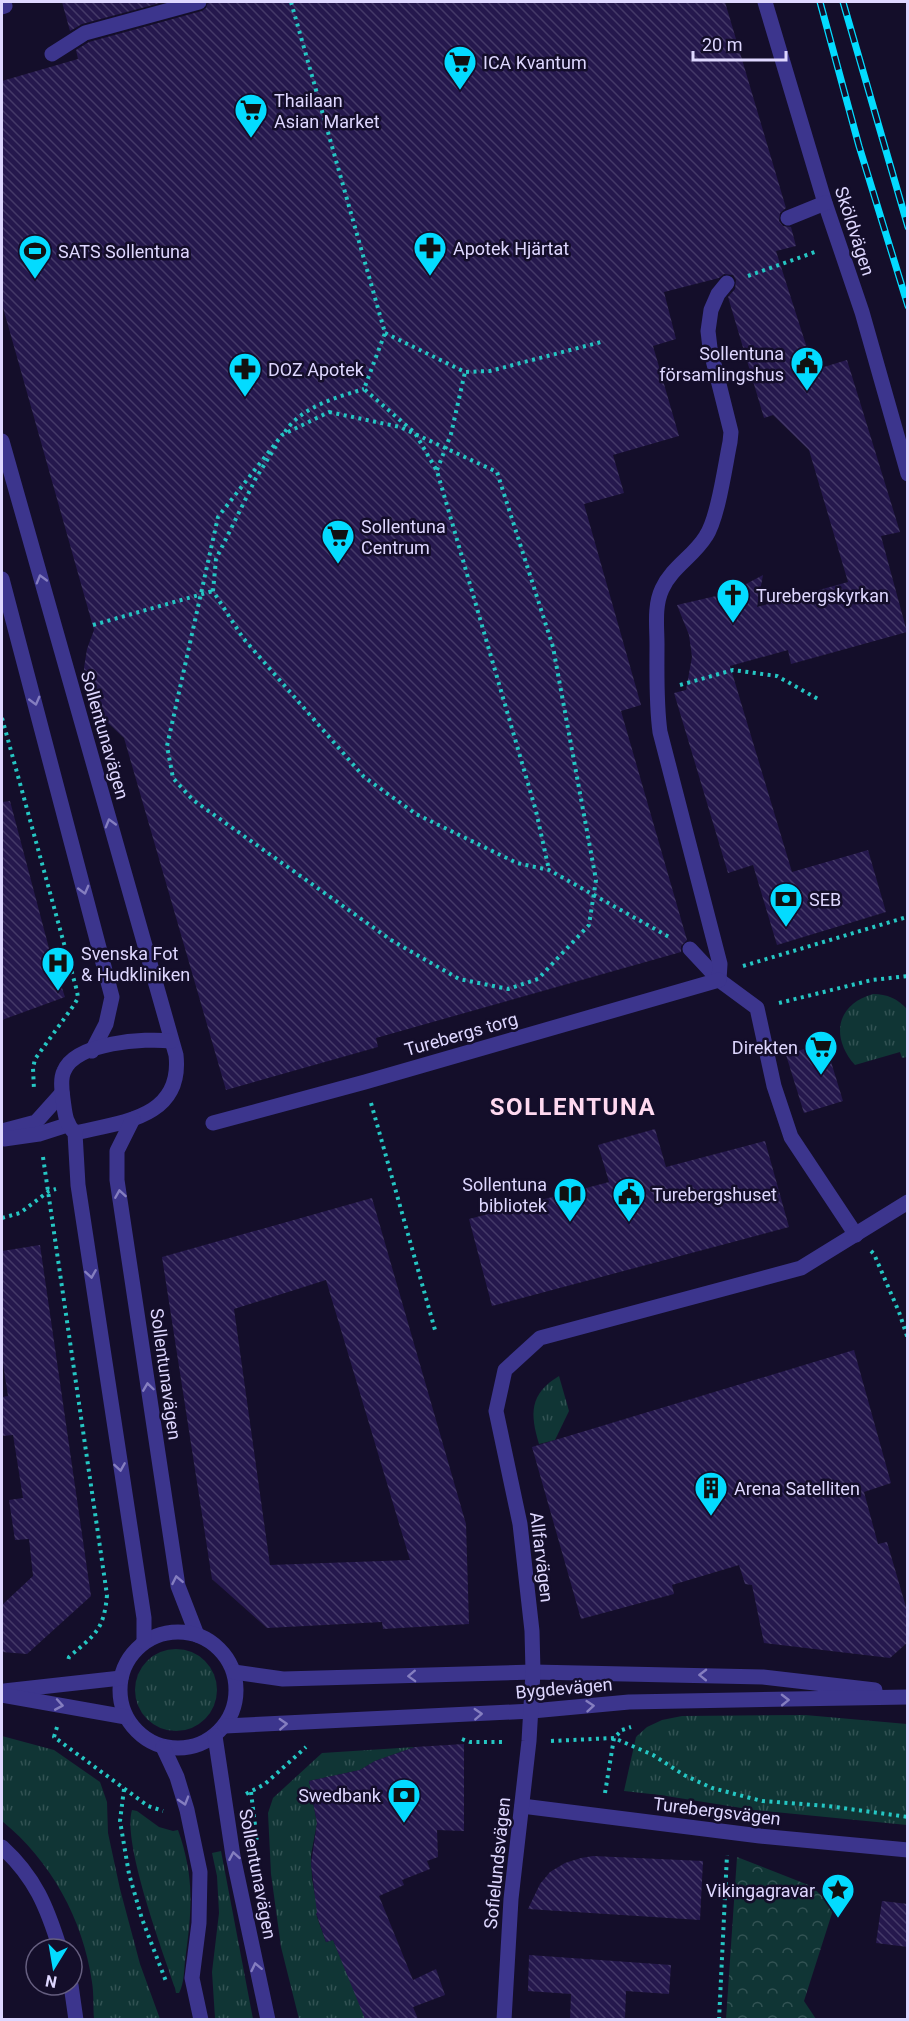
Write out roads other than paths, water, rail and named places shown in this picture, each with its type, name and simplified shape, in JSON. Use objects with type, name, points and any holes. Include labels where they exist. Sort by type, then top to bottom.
[{"type":"street","points":[[52,54],[85,33],[199,2]]},
{"type":"street","name":"Sköldvägen","points":[[765,2],[825,203],[862,312],[908,474]]},
{"type":"street","points":[[788,218],[825,203]]},
{"type":"street","points":[[719,980],[720,964],[660,732],[657,692],[657,619],[660,596],[676,568],[706,536],[713,519],[730,442],[731,432],[710,348],[708,331],[711,310],[718,294],[727,283]]},
{"type":"street","name":"Sollentunavägen","points":[[2,441],[176,1055],[177,1072],[166,1100],[133,1119],[71,1129],[38,1128]]},
{"type":"street","points":[[2,579],[112,997],[106,1023],[92,1051]]},
{"type":"street","points":[[690,949],[719,980],[757,1008],[774,1086],[791,1137],[856,1235],[908,1202]]},
{"type":"street","name":"Turebergs torg","points":[[213,1123],[365,1082],[719,980]]},
{"type":"street","points":[[144,1642],[144,1618],[71,1129],[62,1093],[62,1074],[67,1064],[75,1058],[122,1041],[151,1039],[171,1041]]},
{"type":"street","points":[[2,1140],[38,1128],[62,1093]]},
{"type":"street","name":"Sollentunavägen","points":[[133,1119],[117,1151],[117,1180],[178,1586],[197,1635]]},
{"type":"street","points":[[2,1131],[38,1128]]},
{"type":"street","name":"Allfarvägen","points":[[532,1711],[532,1631],[520,1524],[496,1411],[505,1370],[540,1338],[801,1268],[856,1235]]},
{"type":"street","points":[[179,1632],[197,1635],[226,1656],[234,1672],[237,1691],[233,1710],[220,1731],[199,1745],[181,1749],[163,1747],[148,1741],[135,1730],[126,1717],[120,1698],[121,1678],[129,1658],[144,1642],[161,1634],[179,1632]]},
{"type":"street","name":"Bygdevägen","points":[[234,1672],[283,1679],[533,1672],[763,1677],[908,1696]]},
{"type":"street","points":[[2,1693],[121,1678]]},
{"type":"street","points":[[2,1693],[126,1717]]},
{"type":"street","name":"Bygdevägen","points":[[220,1731],[532,1711],[629,1702],[908,1696]]},
{"type":"street","name":"Sofielundsvägen","points":[[504,2019],[511,1899],[532,1711]]},
{"type":"street","name":"Sollentunavägen","points":[[220,1731],[233,1856],[268,2019]]},
{"type":"street","points":[[163,1747],[177,1777],[187,1810],[200,1872],[199,1923],[192,1978],[201,2019]]},
{"type":"street","name":"Turebergsvägen","points":[[522,1806],[760,1836],[908,1850]]},
{"type":"street","points":[[2,1847],[32,1881],[49,1912],[56,1937]]},
{"type":"street","points":[[73,1997],[76,2019]]},
{"type":"railway","points":[[820,2],[859,146],[908,306]]},
{"type":"railway","points":[[843,2],[908,227]]},
{"type":"place","name":"ICA Kvantum","points":[[460,91]]},
{"type":"place","name":"Thailaan Asian Market","points":[[251,139]]},
{"type":"place","name":"Apotek Hjärtat","points":[[430,277]]},
{"type":"place","name":"SATS Sollentuna","points":[[35,280]]},
{"type":"place","name":"Sollentuna församlingshus","points":[[807,392]]},
{"type":"place","name":"DOZ Apotek","points":[[245,398]]},
{"type":"place","name":"Sollentuna Centrum","points":[[338,565]]},
{"type":"place","name":"Turebergskyrkan","points":[[733,624]]},
{"type":"place","name":"SEB","points":[[786,928]]},
{"type":"place","name":"Svenska Fot & Hudkliniken","points":[[58,992]]},
{"type":"place","name":"Direkten","points":[[821,1076]]},
{"type":"place","name":"Sollentuna bibliotek","points":[[570,1223]]},
{"type":"place","name":"Turebergshuset","points":[[629,1223]]},
{"type":"place","name":"Arena Satelliten","points":[[711,1517]]},
{"type":"place","name":"Swedbank","points":[[404,1824]]},
{"type":"place","name":"Vikingagravar","points":[[838,1919]]},
{"type":"district","name":"SOLLENTUNA","points":[[573,1107]]}]
